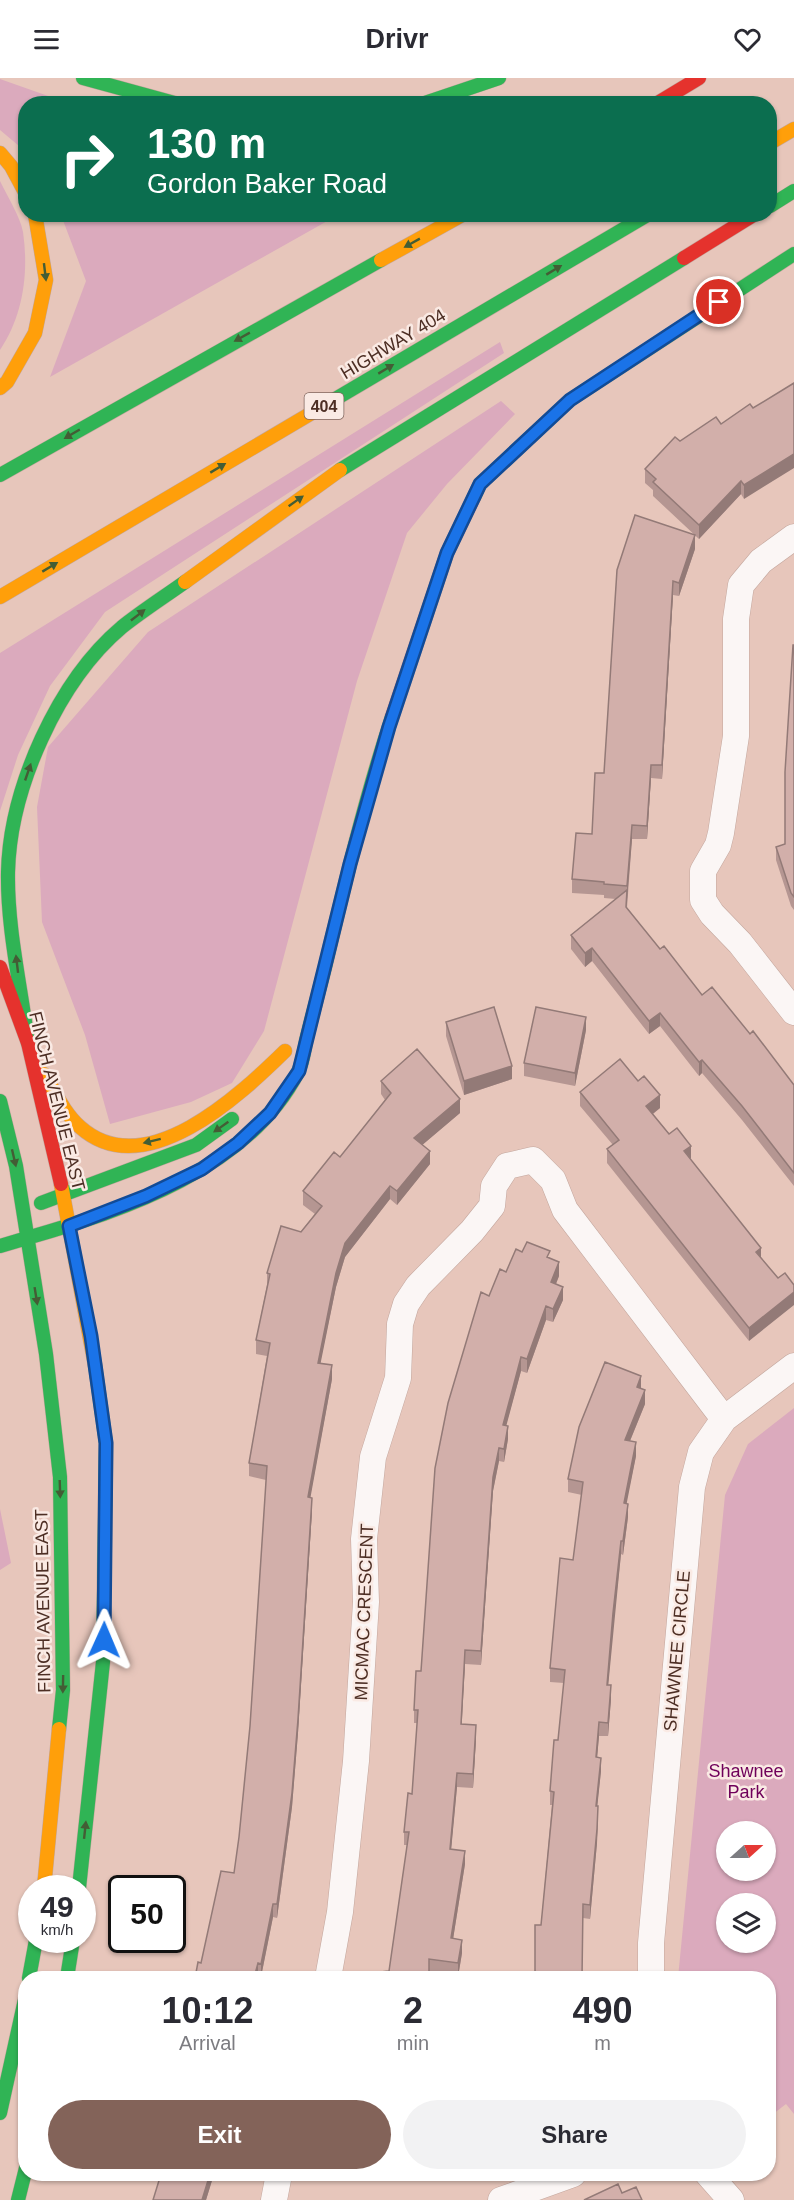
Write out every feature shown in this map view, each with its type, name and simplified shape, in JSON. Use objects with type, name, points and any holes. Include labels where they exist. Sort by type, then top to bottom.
[{"type":"main road","points":[[83,78],[149,96]]},
{"type":"main road","points":[[446,96],[499,78]]},
{"type":"main road","points":[[669,96],[699,78]]},
{"type":"main road","points":[[777,139],[794,129]]},
{"type":"main road","points":[[0,153],[18,179]]},
{"type":"main road","points":[[777,201],[794,190]]},
{"type":"main road","points":[[0,388],[7,382],[35,333],[46,280],[36,222]]},
{"type":"main road","points":[[0,475],[450,222]]},
{"type":"main road","name":"HIGHWAY 404","points":[[0,597],[635,222]]},
{"type":"main road","points":[[285,1051],[219,1112],[190,1128],[152,1142],[131,1145],[110,1142],[87,1133],[63,1109],[28,1043],[9,899],[11,850],[19,800],[38,743],[83,670],[130,621],[339,471],[742,222]]},
{"type":"main road","points":[[0,1246],[69,1226],[146,1196],[202,1169],[238,1143],[270,1113],[299,1071],[350,864],[389,727],[447,553],[480,484],[570,400],[794,254]]},
{"type":"main road","name":"FINCH AVENUE EAST","points":[[0,967],[28,1043],[63,1195],[91,1336],[106,1443],[104,1662],[80,1875]]},
{"type":"main road","points":[[22,1210],[196,1145],[247,1106],[313,1013]]},
{"type":"main road","name":"FINCH AVENUE EAST","points":[[0,1101],[16,1166],[46,1354],[60,1477],[64,1612],[63,1690],[45,1875]]},
{"type":"main road","points":[[30,1971],[34,1953]]},
{"type":"main road","points":[[68,1971],[71,1953]]},
{"type":"main road","points":[[0,2113],[18,2031]]},
{"type":"main road","points":[[18,2200],[23,2181]]},
{"type":"street","points":[[794,537],[761,561],[741,585],[736,619],[736,736],[721,833],[718,845],[703,872],[701,886],[703,900],[712,914],[740,943],[794,1012]]},
{"type":"street","name":"MICMAC CRESCENT","points":[[329,1971],[340,1912],[356,1761],[366,1602],[364,1539],[374,1457],[398,1378],[400,1324],[406,1304],[418,1286],[472,1231],[492,1206],[494,1186],[507,1166],[533,1160],[553,1180],[565,1210],[724,1419]]},
{"type":"street","name":"SHAWNEE CIRCLE","points":[[651,1971],[651,1943],[692,1487],[701,1452],[724,1419],[794,1366]]},
{"type":"street","points":[[274,2200],[278,2181]]},
{"type":"street","points":[[501,2200],[554,2181]]},
{"type":"street","points":[[714,2181],[731,2200]]},
{"type":"green space","points":[[0,79],[48,96],[18,96],[18,145],[0,130]]},
{"type":"green space","points":[[0,181],[23,232],[25,263],[19,309],[0,350]]},
{"type":"green space","points":[[64,222],[326,222],[50,377],[86,281]]},
{"type":"green space","points":[[500,342],[504,353],[105,612],[50,686],[18,755],[0,811],[0,653]]},
{"type":"green space","points":[[501,401],[515,414],[447,484],[407,533],[357,681],[264,1031],[232,1083],[191,1102],[110,1124],[85,1035],[42,922],[37,807],[48,747],[148,632]]},
{"type":"green space","name":"Shawnee Park","points":[[794,1408],[794,2114],[786,2104],[776,2112],[776,1971],[679,1971],[725,1495],[748,1444]]},
{"type":"green space","points":[[0,1509],[11,1563],[0,1570]]},
{"type":"building","points":[[794,383],[794,454],[744,485],[741,481],[699,525],[653,482],[656,479],[645,469],[675,437],[680,441],[716,417],[721,424],[750,404],[753,408]]},
{"type":"building","points":[[635,515],[695,535],[679,583],[673,581],[662,765],[651,765],[647,826],[632,825],[627,886],[572,879],[576,833],[592,834],[595,773],[604,773],[617,570]]},
{"type":"building","points":[[793,645],[794,897],[776,847],[785,844],[785,772]]},
{"type":"building","points":[[627,890],[626,907],[660,949],[664,946],[702,995],[712,987],[750,1034],[753,1031],[794,1085],[794,1173],[742,1106],[702,1060],[699,1062],[660,1013],[649,1021],[592,948],[585,953],[571,935]]},
{"type":"building","points":[[494,1007],[512,1066],[464,1081],[446,1022]]},
{"type":"building","points":[[536,1007],[586,1017],[575,1073],[524,1063]]},
{"type":"building","points":[[417,1049],[460,1099],[414,1138],[430,1151],[397,1191],[390,1186],[345,1243],[336,1273],[318,1363],[332,1365],[308,1497],[312,1498],[298,1719],[292,1793],[277,1904],[273,1904],[261,1964],[258,1963],[256,1971],[196,1971],[198,1962],[201,1963],[221,1871],[234,1873],[239,1837],[250,1726],[267,1466],[249,1463],[270,1343],[256,1340],[270,1274],[267,1273],[281,1226],[301,1232],[322,1206],[303,1191],[334,1152],[340,1157],[391,1093],[381,1081]]},
{"type":"building","points":[[620,1059],[638,1081],[644,1076],[660,1095],[646,1106],[669,1134],[677,1128],[691,1146],[684,1151],[761,1248],[756,1252],[778,1278],[785,1273],[794,1285],[794,1292],[749,1328],[607,1149],[619,1140],[580,1092]]},
{"type":"building","points":[[527,1242],[550,1251],[547,1257],[559,1262],[551,1282],[563,1287],[553,1309],[546,1306],[527,1359],[521,1357],[503,1425],[508,1426],[504,1449],[499,1448],[493,1477],[481,1651],[465,1650],[461,1724],[476,1725],[473,1774],[457,1773],[450,1849],[465,1851],[451,1938],[462,1940],[458,1963],[429,1959],[429,1971],[389,1971],[409,1832],[404,1832],[408,1793],[412,1794],[418,1710],[414,1710],[416,1671],[421,1671],[435,1468],[448,1403],[481,1292],[489,1296],[500,1269],[506,1272],[516,1249],[522,1252]]},
{"type":"building","points":[[605,1362],[641,1376],[637,1387],[645,1390],[625,1440],[636,1442],[624,1503],[628,1504],[623,1541],[621,1541],[613,1613],[607,1685],[611,1685],[608,1723],[599,1722],[596,1757],[601,1758],[596,1806],[598,1806],[597,1829],[590,1905],[583,1904],[582,1971],[535,1971],[535,1925],[541,1925],[554,1792],[550,1791],[554,1740],[558,1740],[565,1670],[550,1668],[560,1558],[573,1560],[583,1482],[568,1479],[579,1427]]},
{"type":"building","points":[[159,2181],[208,2181],[202,2200],[153,2200]]},
{"type":"building","points":[[618,2184],[622,2193],[636,2187],[642,2200],[584,2200]]},
{"type":"traffic: fast","points":[[83,78],[149,96]]},
{"type":"traffic: fast","points":[[446,96],[499,78]]},
{"type":"traffic: fast","points":[[777,202],[794,191]]},
{"type":"traffic: fast","points":[[315,411],[635,222]]},
{"type":"traffic: fast","points":[[474,497],[480,484],[570,400],[794,254]]},
{"type":"traffic: fast","points":[[340,470],[684,258]]},
{"type":"traffic: fast","points":[[0,475],[381,260]]},
{"type":"traffic: fast","points":[[28,1043],[8,893],[11,840],[28,772],[58,706],[77,676],[122,627],[185,582]]},
{"type":"traffic: fast","points":[[27,1238],[104,1214],[180,1181],[216,1160],[248,1135],[276,1106],[301,1065],[356,841],[392,717]]},
{"type":"traffic: fast","points":[[0,1101],[16,1166],[46,1354],[60,1477],[63,1690],[59,1729]]},
{"type":"traffic: fast","points":[[41,1203],[196,1145],[232,1119]]},
{"type":"traffic: fast","points":[[0,1246],[27,1238]]},
{"type":"traffic: fast","points":[[80,1875],[103,1662],[106,1443],[95,1365]]},
{"type":"traffic: fast","points":[[30,1971],[34,1953]]},
{"type":"traffic: fast","points":[[68,1971],[71,1953]]},
{"type":"traffic: fast","points":[[0,2113],[18,2031]]},
{"type":"traffic: fast","points":[[18,2200],[23,2181]]},
{"type":"traffic: slow","points":[[777,139],[794,129]]},
{"type":"traffic: slow","points":[[0,153],[18,179]]},
{"type":"traffic: slow","points":[[0,388],[7,382],[35,333],[46,280],[36,222]]},
{"type":"traffic: slow","points":[[381,260],[450,222]]},
{"type":"traffic: slow","points":[[0,597],[315,411]]},
{"type":"traffic: slow","points":[[185,582],[340,470]]},
{"type":"traffic: slow","points":[[44,1074],[64,1109],[80,1127],[106,1142],[133,1146],[162,1140],[218,1110],[285,1051]]},
{"type":"traffic: slow","points":[[61,1184],[95,1365]]},
{"type":"traffic: slow","points":[[45,1875],[59,1729]]},
{"type":"traffic: jam","points":[[669,96],[699,78]]},
{"type":"traffic: jam","points":[[684,258],[742,222]]},
{"type":"traffic: jam","points":[[392,717],[447,553],[474,497]]},
{"type":"traffic: jam","points":[[0,967],[28,1043],[61,1184]]},
{"type":"route","points":[[104,1640],[106,1443],[91,1336],[69,1226],[146,1196],[202,1169],[238,1143],[270,1113],[299,1071],[350,864],[389,727],[447,553],[480,484],[570,400],[719,302]]}]
